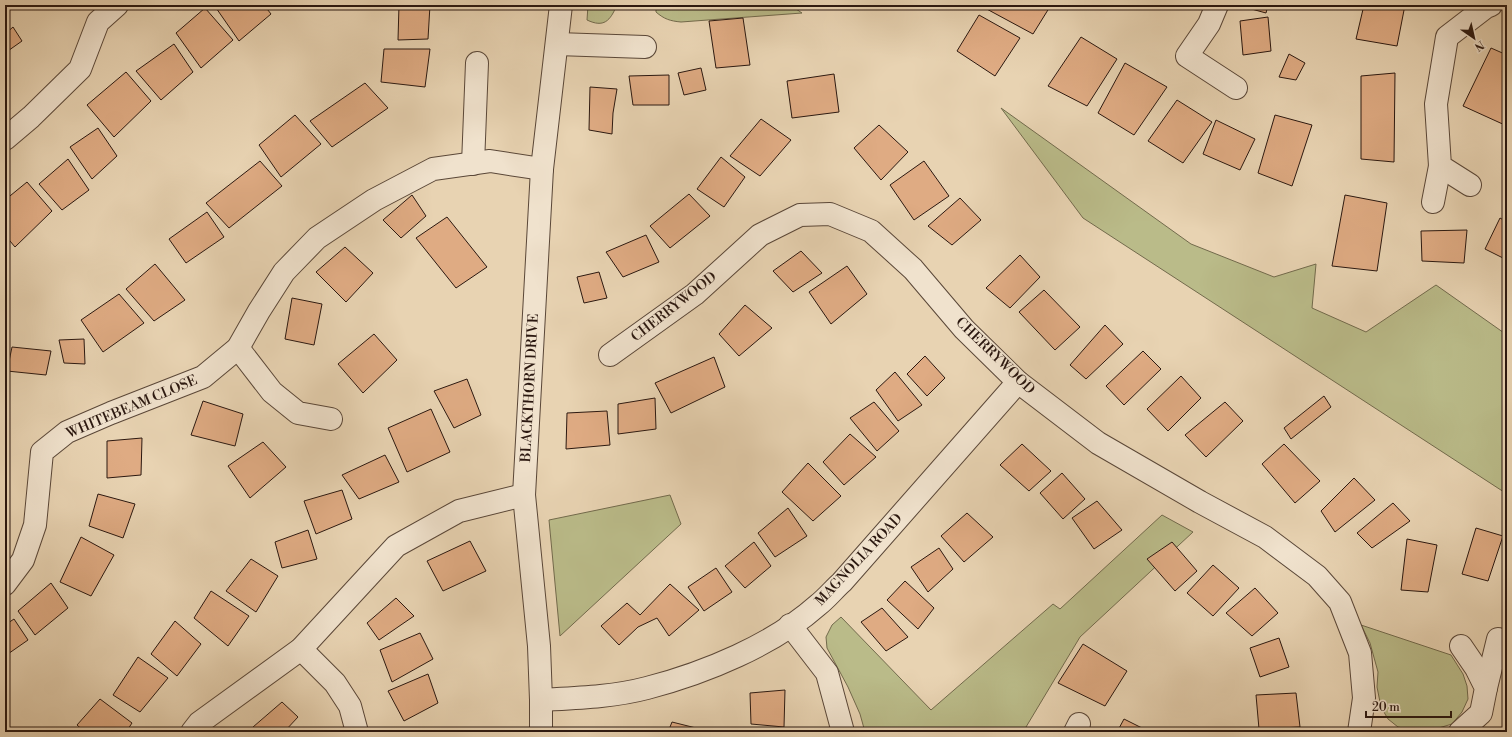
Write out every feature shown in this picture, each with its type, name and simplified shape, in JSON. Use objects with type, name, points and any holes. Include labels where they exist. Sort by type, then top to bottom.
[{"type":"street","points":[[5,139],[31,117],[80,69],[98,22],[117,5]]},
{"type":"street","name":"BLACKTHORN DRIVE","points":[[541,732],[539,646],[524,495],[542,169],[562,5]]},
{"type":"street","points":[[1217,5],[1209,24],[1187,56],[1236,88]]},
{"type":"street","points":[[1433,202],[1440,166],[1436,104],[1447,37],[1486,7],[1491,5]]},
{"type":"street","points":[[557,44],[645,47]]},
{"type":"street","points":[[473,164],[477,63]]},
{"type":"street","name":"WHITEBEAM CLOSE","points":[[5,584],[23,560],[35,524],[42,452],[67,432],[110,413],[203,378],[238,348],[284,272],[317,238],[374,200],[433,169],[490,161],[542,169]]},
{"type":"street","points":[[1440,166],[1470,185]]},
{"type":"street","name":"CHERRYWOOD","points":[[610,355],[695,294],[760,235],[800,215],[830,214],[871,231],[913,269],[964,328],[1018,382],[1098,443],[1200,502],[1265,537],[1317,576],[1340,602],[1360,653],[1364,698],[1361,732]]},
{"type":"street","points":[[238,348],[272,392],[298,414],[332,419]]},
{"type":"street","name":"MAGNOLIA ROAD","points":[[541,700],[594,697],[646,688],[708,668],[768,641],[818,606],[842,582],[1018,382]]},
{"type":"street","points":[[192,732],[198,723],[301,649],[396,546],[459,511],[524,495]]},
{"type":"street","points":[[790,625],[827,673],[843,732]]},
{"type":"street","points":[[1460,732],[1480,713],[1498,638]]},
{"type":"street","points":[[1461,646],[1476,668],[1486,688]]},
{"type":"street","points":[[301,649],[339,688],[350,706],[357,732]]},
{"type":"green space","points":[[588,5],[617,5],[612,15],[606,22],[598,23],[587,20]]},
{"type":"green space","points":[[656,5],[790,5],[802,13],[681,22],[665,18],[656,12]]},
{"type":"green space","points":[[1001,108],[1191,244],[1274,277],[1316,264],[1312,308],[1366,332],[1436,285],[1507,335],[1507,494],[1083,218]]},
{"type":"green space","points":[[670,495],[681,524],[560,636],[549,520]]},
{"type":"green space","points":[[1162,515],[1193,532],[1080,637],[1023,732],[865,732],[860,714],[848,687],[827,648],[826,637],[832,625],[841,617],[931,710],[1053,604],[1060,609]]},
{"type":"green space","points":[[1361,625],[1451,655],[1463,674],[1467,686],[1468,699],[1462,712],[1452,724],[1432,730],[1418,731],[1398,727],[1388,719],[1381,707],[1377,687],[1378,672],[1370,643]]},
{"type":"building","points":[[214,5],[264,5],[271,14],[239,41]]},
{"type":"building","points":[[399,5],[430,5],[428,39],[398,40]]},
{"type":"building","points":[[985,5],[1051,5],[1033,34],[983,7]]},
{"type":"building","points":[[1237,5],[1268,5],[1266,13]]},
{"type":"building","points":[[1364,5],[1405,5],[1397,46],[1356,39]]},
{"type":"building","points":[[205,8],[233,40],[201,68],[176,33]]},
{"type":"building","points":[[979,15],[1020,38],[995,76],[957,51]]},
{"type":"building","points":[[1268,17],[1271,51],[1243,55],[1240,21]]},
{"type":"building","points":[[743,18],[750,65],[716,68],[709,21]]},
{"type":"building","points":[[13,27],[22,41],[5,53],[5,34]]},
{"type":"building","points":[[1081,37],[1117,59],[1087,106],[1048,86]]},
{"type":"building","points":[[174,44],[193,72],[161,100],[136,71]]},
{"type":"building","points":[[1491,48],[1507,55],[1507,126],[1463,106]]},
{"type":"building","points":[[384,49],[430,49],[425,87],[381,82]]},
{"type":"building","points":[[1289,54],[1305,63],[1296,80],[1279,77]]},
{"type":"building","points":[[1125,63],[1167,87],[1134,135],[1098,113]]},
{"type":"building","points":[[701,68],[706,90],[684,95],[678,73]]},
{"type":"building","points":[[126,72],[151,101],[114,137],[87,105]]},
{"type":"building","points":[[1395,73],[1394,162],[1361,159],[1361,76]]},
{"type":"building","points":[[834,74],[839,112],[792,118],[787,81]]},
{"type":"building","points":[[669,75],[669,105],[633,105],[629,76]]},
{"type":"building","points":[[365,83],[388,108],[332,147],[310,121]]},
{"type":"building","points":[[590,87],[617,89],[613,113],[612,134],[589,130]]},
{"type":"building","points":[[1177,100],[1212,122],[1183,163],[1148,141]]},
{"type":"building","points":[[295,115],[321,144],[281,177],[259,145]]},
{"type":"building","points":[[1275,115],[1312,125],[1292,186],[1258,173]]},
{"type":"building","points":[[761,119],[791,140],[760,176],[730,156]]},
{"type":"building","points":[[1216,120],[1255,139],[1240,170],[1203,154]]},
{"type":"building","points":[[879,125],[908,152],[881,180],[854,148]]},
{"type":"building","points":[[98,128],[117,156],[92,179],[70,147]]},
{"type":"building","points":[[721,157],[745,177],[724,207],[697,189]]},
{"type":"building","points":[[68,159],[89,190],[62,210],[39,184]]},
{"type":"building","points":[[260,161],[282,186],[229,228],[206,203]]},
{"type":"building","points":[[924,161],[949,196],[914,220],[890,185]]},
{"type":"building","points":[[27,182],[52,211],[15,247],[5,235],[5,200]]},
{"type":"building","points":[[689,194],[710,216],[670,248],[650,226]]},
{"type":"building","points":[[412,195],[426,216],[401,238],[383,220]]},
{"type":"building","points":[[1345,195],[1387,203],[1377,271],[1332,266]]},
{"type":"building","points":[[960,198],[981,220],[952,245],[928,226]]},
{"type":"building","points":[[207,212],[224,237],[186,263],[169,239]]},
{"type":"building","points":[[447,217],[487,267],[456,288],[416,238]]},
{"type":"building","points":[[1500,218],[1507,222],[1507,260],[1485,249]]},
{"type":"building","points":[[1467,230],[1464,263],[1422,261],[1421,231]]},
{"type":"building","points":[[646,235],[659,262],[623,277],[606,252]]},
{"type":"building","points":[[345,247],[373,273],[346,302],[316,272]]},
{"type":"building","points":[[801,251],[822,273],[793,292],[773,271]]},
{"type":"building","points":[[1020,255],[1040,277],[1010,308],[986,288]]},
{"type":"building","points":[[155,264],[185,300],[154,321],[126,289]]},
{"type":"building","points":[[847,266],[867,294],[831,324],[809,292]]},
{"type":"building","points":[[599,272],[607,298],[584,303],[577,277]]},
{"type":"building","points":[[1044,290],[1080,327],[1055,350],[1019,312]]},
{"type":"building","points":[[119,294],[144,323],[103,352],[81,320]]},
{"type":"building","points":[[292,298],[322,304],[314,345],[285,339]]},
{"type":"building","points":[[745,305],[772,328],[739,356],[719,334]]},
{"type":"building","points":[[1105,325],[1123,344],[1086,379],[1070,365]]},
{"type":"building","points":[[374,334],[397,360],[363,393],[338,364]]},
{"type":"building","points":[[84,339],[85,364],[64,363],[59,340]]},
{"type":"building","points":[[12,347],[51,351],[46,375],[7,371]]},
{"type":"building","points":[[1143,351],[1161,369],[1124,405],[1106,386]]},
{"type":"building","points":[[925,356],[945,378],[927,396],[907,374]]},
{"type":"building","points":[[714,357],[725,387],[671,413],[655,383]]},
{"type":"building","points":[[895,372],[922,405],[898,421],[876,390]]},
{"type":"building","points":[[1181,376],[1201,398],[1168,431],[1147,409]]},
{"type":"building","points":[[467,379],[481,415],[454,428],[434,391]]},
{"type":"building","points":[[1324,396],[1331,407],[1291,439],[1284,428]]},
{"type":"building","points":[[655,398],[656,429],[618,434],[618,404]]},
{"type":"building","points":[[203,401],[243,414],[235,446],[191,435]]},
{"type":"building","points":[[874,402],[899,431],[877,451],[850,418]]},
{"type":"building","points":[[1225,402],[1243,421],[1206,457],[1185,435]]},
{"type":"building","points":[[431,409],[450,452],[407,472],[388,428]]},
{"type":"building","points":[[607,411],[610,445],[566,449],[567,413]]},
{"type":"building","points":[[850,434],[876,457],[844,485],[823,462]]},
{"type":"building","points":[[142,438],[141,475],[107,478],[107,441]]},
{"type":"building","points":[[263,442],[286,467],[250,498],[228,466]]},
{"type":"building","points":[[1022,444],[1051,471],[1029,491],[1000,465]]},
{"type":"building","points":[[1284,444],[1320,481],[1295,503],[1262,464]]},
{"type":"building","points":[[385,455],[399,482],[359,499],[342,475]]},
{"type":"building","points":[[808,463],[841,496],[813,521],[782,492]]},
{"type":"building","points":[[1062,473],[1085,499],[1063,519],[1040,493]]},
{"type":"building","points":[[1354,478],[1375,500],[1335,532],[1321,511]]},
{"type":"building","points":[[342,490],[352,519],[316,534],[304,501]]},
{"type":"building","points":[[98,494],[135,504],[123,538],[89,526]]},
{"type":"building","points":[[1097,501],[1122,530],[1094,549],[1072,518]]},
{"type":"building","points":[[1393,503],[1410,521],[1372,548],[1357,533]]},
{"type":"building","points":[[788,508],[807,536],[775,557],[758,533]]},
{"type":"building","points":[[967,513],[993,537],[964,562],[941,536]]},
{"type":"building","points":[[1476,528],[1503,536],[1488,581],[1462,574]]},
{"type":"building","points":[[308,530],[317,559],[282,568],[275,542]]},
{"type":"building","points":[[81,537],[114,555],[91,596],[60,582]]},
{"type":"building","points":[[1407,539],[1437,545],[1428,592],[1401,590]]},
{"type":"building","points":[[470,541],[486,571],[443,591],[427,561]]},
{"type":"building","points":[[754,542],[771,566],[745,588],[725,566]]},
{"type":"building","points":[[1172,542],[1197,571],[1175,591],[1147,559]]},
{"type":"building","points":[[939,548],[953,569],[928,592],[911,567]]},
{"type":"building","points":[[251,559],[278,576],[256,612],[226,591]]},
{"type":"building","points":[[1213,565],[1239,588],[1213,616],[1187,593]]},
{"type":"building","points":[[716,568],[732,592],[704,611],[688,587]]},
{"type":"building","points":[[905,581],[934,608],[918,629],[887,600]]},
{"type":"building","points":[[51,583],[68,608],[35,635],[18,611]]},
{"type":"building","points":[[670,584],[699,610],[669,636],[657,618],[638,627],[619,645],[601,626],[627,603],[640,615]]},
{"type":"building","points":[[1255,588],[1278,613],[1252,636],[1226,613]]},
{"type":"building","points":[[211,591],[249,616],[228,646],[194,618]]},
{"type":"building","points":[[396,598],[414,616],[379,640],[367,623]]},
{"type":"building","points":[[882,608],[908,637],[886,651],[861,622]]},
{"type":"building","points":[[14,619],[28,640],[5,656],[5,625]]},
{"type":"building","points":[[175,621],[201,644],[177,676],[151,654]]},
{"type":"building","points":[[420,633],[433,659],[392,682],[380,650]]},
{"type":"building","points":[[1279,638],[1289,667],[1260,677],[1250,648]]},
{"type":"building","points":[[1083,644],[1127,671],[1105,706],[1058,683]]},
{"type":"building","points":[[138,657],[168,678],[140,712],[113,695]]},
{"type":"building","points":[[428,674],[438,703],[404,721],[388,691]]},
{"type":"building","points":[[785,690],[784,727],[751,724],[750,693]]},
{"type":"building","points":[[1296,693],[1300,727],[1259,729],[1256,695]]},
{"type":"building","points":[[100,699],[132,723],[126,732],[85,732],[77,725]]},
{"type":"building","points":[[282,702],[298,717],[284,732],[258,732],[253,727]]},
{"type":"building","points":[[1124,719],[1150,732],[1117,732]]},
{"type":"building","points":[[672,722],[704,730],[703,732],[668,732]]}]
